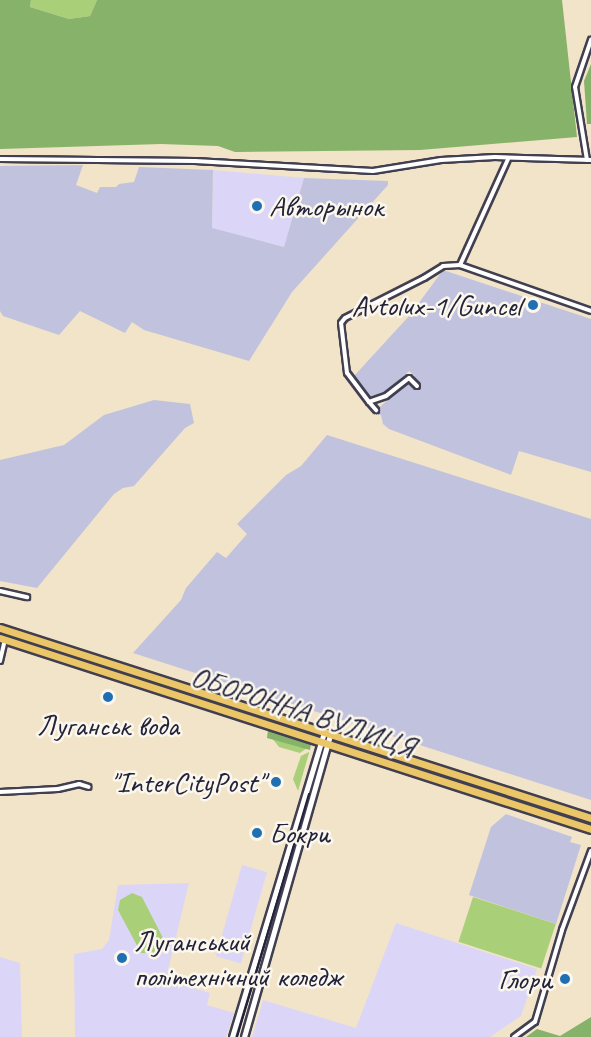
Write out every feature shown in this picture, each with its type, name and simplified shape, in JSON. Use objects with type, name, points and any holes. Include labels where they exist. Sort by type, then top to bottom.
[{"type":"main road","name":"ОБОРОННА ВУЛИЦЯ","points":[[0,628],[591,830]]},
{"type":"main road","name":"ОБОРОННА ВУЛИЦЯ","points":[[2,639],[591,819]]},
{"type":"street","points":[[0,159],[195,161],[373,171],[441,160],[589,160],[575,87],[591,40]]},
{"type":"street","points":[[460,265],[508,159]]},
{"type":"street","points":[[376,410],[347,373],[341,324],[345,318],[443,266],[460,265],[591,311]]},
{"type":"street","points":[[369,402],[386,396],[409,378],[417,386]]},
{"type":"street","points":[[0,591],[27,597]]},
{"type":"street","points":[[0,661],[2,639]]},
{"type":"street","points":[[232,1037],[303,798],[326,738]]},
{"type":"street","points":[[244,1037],[313,801],[326,738]]},
{"type":"street","points":[[0,792],[58,789],[79,784],[89,787]]},
{"type":"street","points":[[303,798],[313,801]]},
{"type":"street","points":[[514,1037],[535,1022],[562,930],[591,851]]},
{"type":"shaded area","points":[[83,165],[76,185],[97,193],[100,187],[116,187],[119,184],[134,182],[139,167],[213,170],[212,228],[284,247],[304,178],[388,181],[388,185],[292,292],[249,361],[144,330],[132,322],[125,333],[80,311],[59,335],[3,316],[0,311],[0,166]]},
{"type":"shaded area","name":"Авторынок","points":[[213,170],[304,178],[285,247],[212,229]]},
{"type":"shaded area","points":[[443,270],[591,319],[591,472],[519,451],[511,475],[389,429],[383,424],[381,415],[375,414],[374,412],[415,376],[409,371],[384,395],[371,399],[354,376],[410,315]]},
{"type":"shaded area","points":[[154,400],[190,404],[194,423],[185,428],[134,486],[123,488],[114,494],[37,588],[0,581],[0,460],[64,445],[104,415]]},
{"type":"shaded area","points":[[327,435],[591,519],[591,800],[133,653],[181,600],[186,588],[217,552],[226,558],[247,534],[237,524],[286,475],[301,466]]},
{"type":"shaded area","points":[[506,814],[572,837],[570,842],[581,845],[556,924],[469,895],[491,827]]},
{"type":"shaded area","points":[[242,865],[267,872],[241,963],[216,956]]},
{"type":"shaded area","name":"Луганський політехнічний коледж","points":[[189,883],[168,970],[174,982],[210,993],[207,1005],[234,1013],[226,1037],[75,1037],[74,954],[102,949],[109,940],[118,885]]},
{"type":"shaded area","points":[[396,923],[537,969],[521,1016],[490,1037],[252,1037],[263,1000],[356,1028]]},
{"type":"shaded area","points":[[0,957],[20,963],[22,1037],[0,1037]]},
{"type":"green space","points":[[0,0],[31,0],[30,7],[69,19],[90,16],[97,0],[562,0],[577,137],[420,150],[235,152],[218,146],[161,144],[0,149]]},
{"type":"green space","points":[[31,0],[97,0],[90,16],[69,19],[30,7]]},
{"type":"green space","points":[[591,64],[591,124],[587,124],[584,81]]},
{"type":"green space","points":[[268,730],[311,744],[310,750],[267,738]]},
{"type":"green space","points":[[272,738],[307,748],[300,753],[279,747]]},
{"type":"green space","points":[[309,752],[298,791],[293,779],[301,756]]},
{"type":"green space","points":[[132,893],[142,897],[164,940],[154,953],[141,953],[118,910],[120,900]]},
{"type":"green space","points":[[473,897],[556,924],[541,969],[458,942]]},
{"type":"green space","points":[[591,1017],[591,1037],[526,1037],[537,1029],[560,1036]]},
{"type":"tram line","points":[[237,1037],[309,794]]},
{"type":"place","name":"Авторынок","points":[[257,206]]},
{"type":"place","name":"Avtolux-1/Guncel","points":[[533,305]]},
{"type":"place","name":"Луганськ вода","points":[[108,697]]},
{"type":"place","name":"\"InterCityPost\"","points":[[276,782]]},
{"type":"place","name":"Бокри","points":[[257,833]]},
{"type":"place","name":"Луганський політехнічний коледж","points":[[122,958]]},
{"type":"place","name":"Глори","points":[[565,979]]}]
